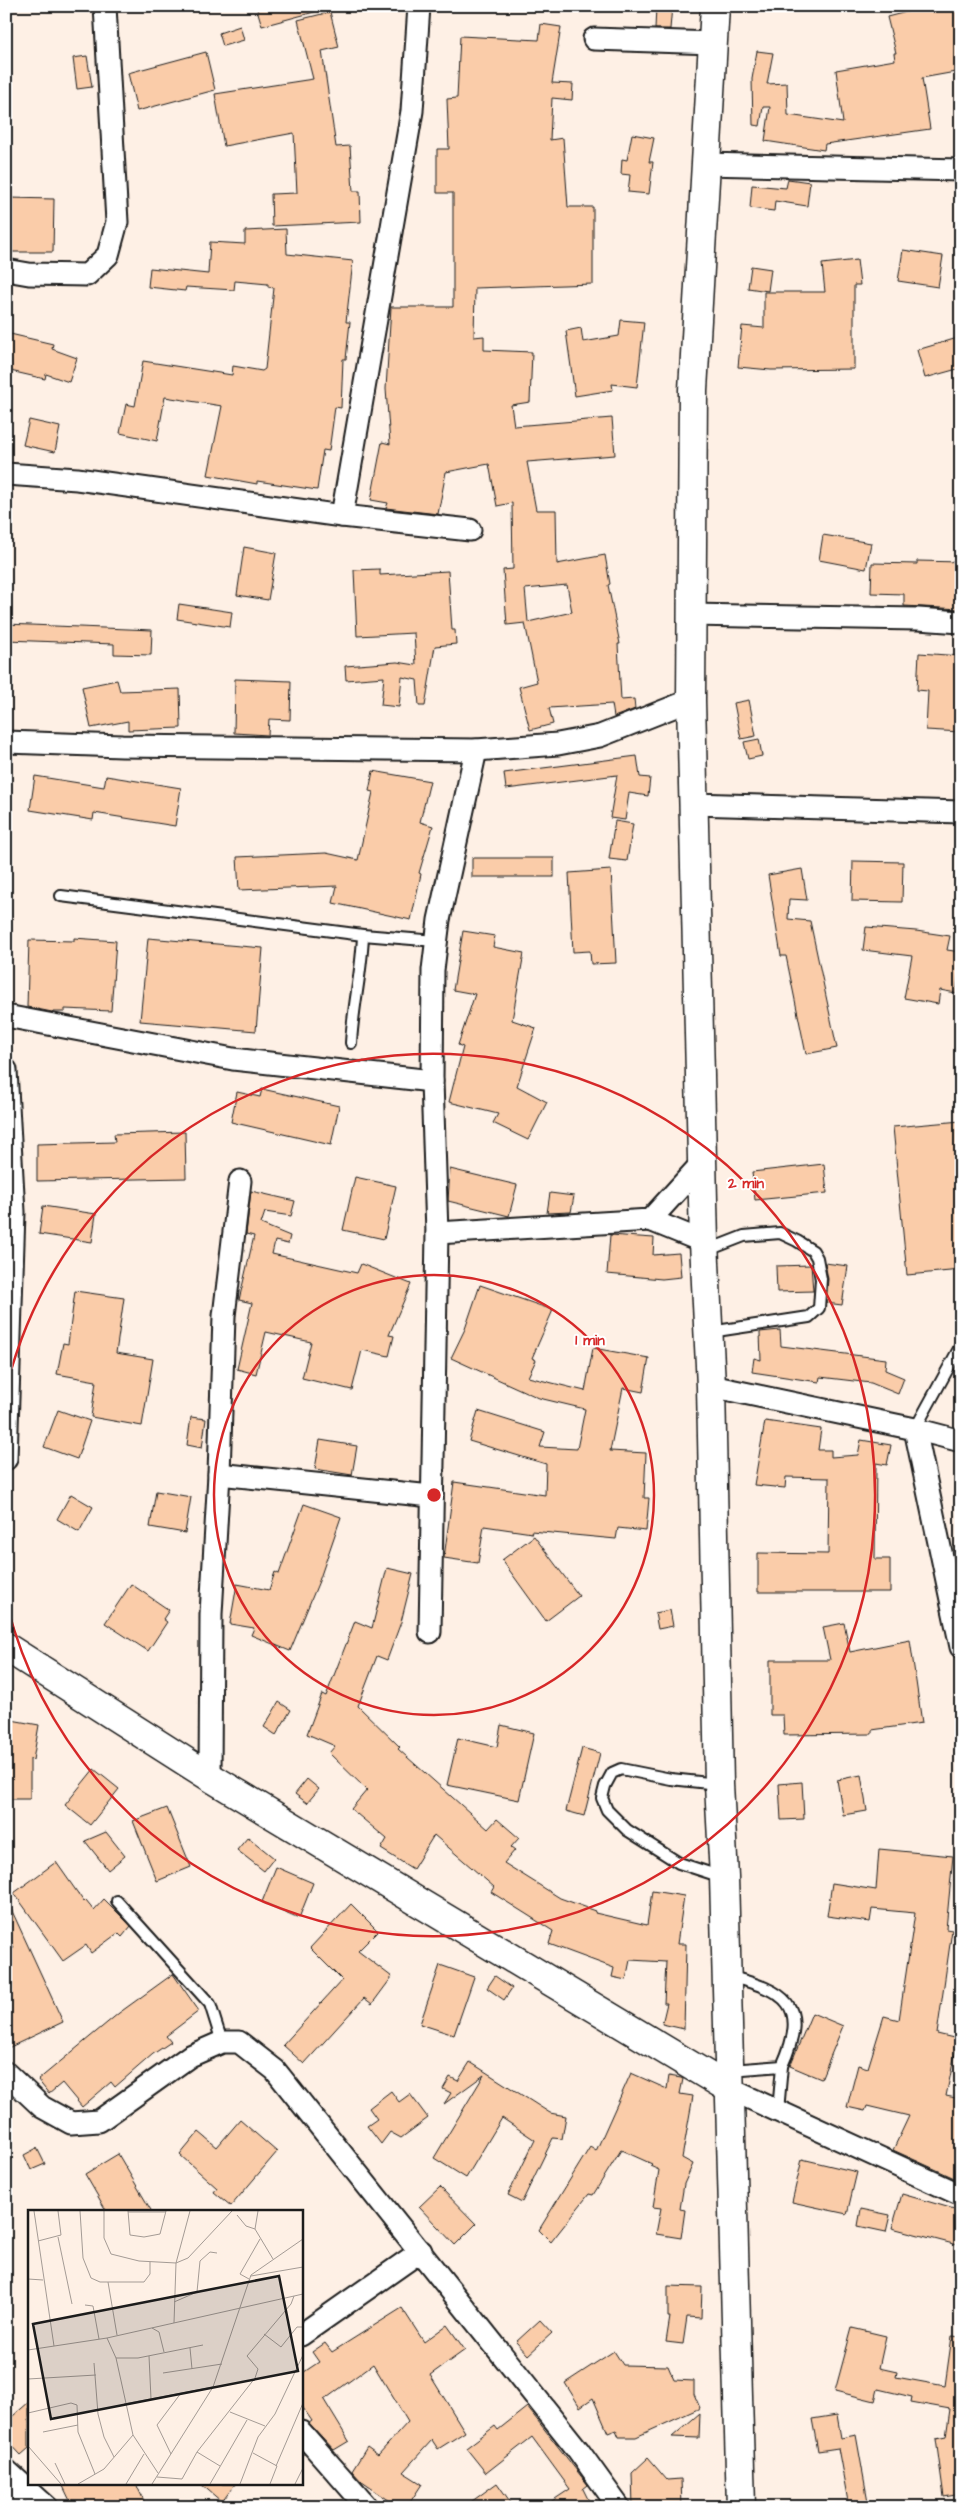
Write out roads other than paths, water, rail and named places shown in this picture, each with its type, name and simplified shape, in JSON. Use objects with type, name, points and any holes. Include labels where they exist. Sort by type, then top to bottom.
[{"type":"main road","points":[[715,6],[704,164],[693,390],[691,700],[704,1247],[711,1386],[719,1784],[727,1976],[740,2507]]},
{"type":"main road","points":[[6,1647],[210,1777],[730,2080]]},
{"type":"street","points":[[6,270],[29,274],[87,275],[108,256],[117,222],[105,6]]},
{"type":"street","points":[[342,516],[412,111],[419,6]]},
{"type":"street","points":[[594,39],[713,43]]},
{"type":"street","points":[[704,164],[961,170]]},
{"type":"street","points":[[6,474],[77,479],[342,516],[470,530]]},
{"type":"street","points":[[692,615],[918,619],[961,622]]},
{"type":"street","points":[[6,742],[122,746],[476,750],[558,744],[600,736],[691,700]]},
{"type":"street","points":[[430,1632],[437,1233],[432,1081],[433,970],[436,941],[476,750]]},
{"type":"street","points":[[693,804],[961,812]]},
{"type":"street","points":[[6,1016],[232,1059],[432,1081]]},
{"type":"street","points":[[6,1070],[14,1212],[8,1322],[6,1459]]},
{"type":"street","points":[[650,1220],[702,1163]]},
{"type":"street","points":[[210,1777],[211,1614],[219,1474],[224,1316],[240,1181]]},
{"type":"street","points":[[437,1233],[650,1220],[704,1247]]},
{"type":"street","points":[[711,1386],[915,1429],[961,1441]]},
{"type":"street","points":[[915,1429],[961,1647]]},
{"type":"street","points":[[219,1474],[431,1496]]},
{"type":"street","points":[[6,2073],[42,2107],[71,2123],[99,2121],[190,2056],[222,2042],[239,2042],[275,2070],[422,2251],[578,2450],[619,2507]]},
{"type":"street","points":[[730,2080],[778,2111],[961,2195]]},
{"type":"street","points":[[302,2334],[422,2251]]},
{"type":"street","points":[[302,2433],[368,2507]]},
{"type":"street","points":[[6,2470],[47,2507]]},
{"type":"street","points":[[6,2505],[25,2488]]},
{"type":"lane","points":[[61,896],[363,934],[436,941]]},
{"type":"lane","points":[[352,1043],[353,1008],[361,968],[363,934]]},
{"type":"lane","points":[[704,1247],[744,1236],[780,1233],[797,1240],[812,1251],[817,1258],[821,1279],[818,1308],[809,1317],[708,1333]]},
{"type":"lane","points":[[915,1429],[961,1345]]},
{"type":"lane","points":[[719,1784],[670,1779],[621,1769],[612,1774],[605,1786],[602,1798],[607,1810],[626,1830],[679,1864],[724,1877]]},
{"type":"lane","points":[[117,1901],[210,2004],[222,2042]]},
{"type":"lane","points":[[727,1976],[759,1984],[776,1993],[794,2011],[793,2034],[782,2066],[778,2111]]},
{"type":"lane","points":[[730,2080],[782,2066]]}]
